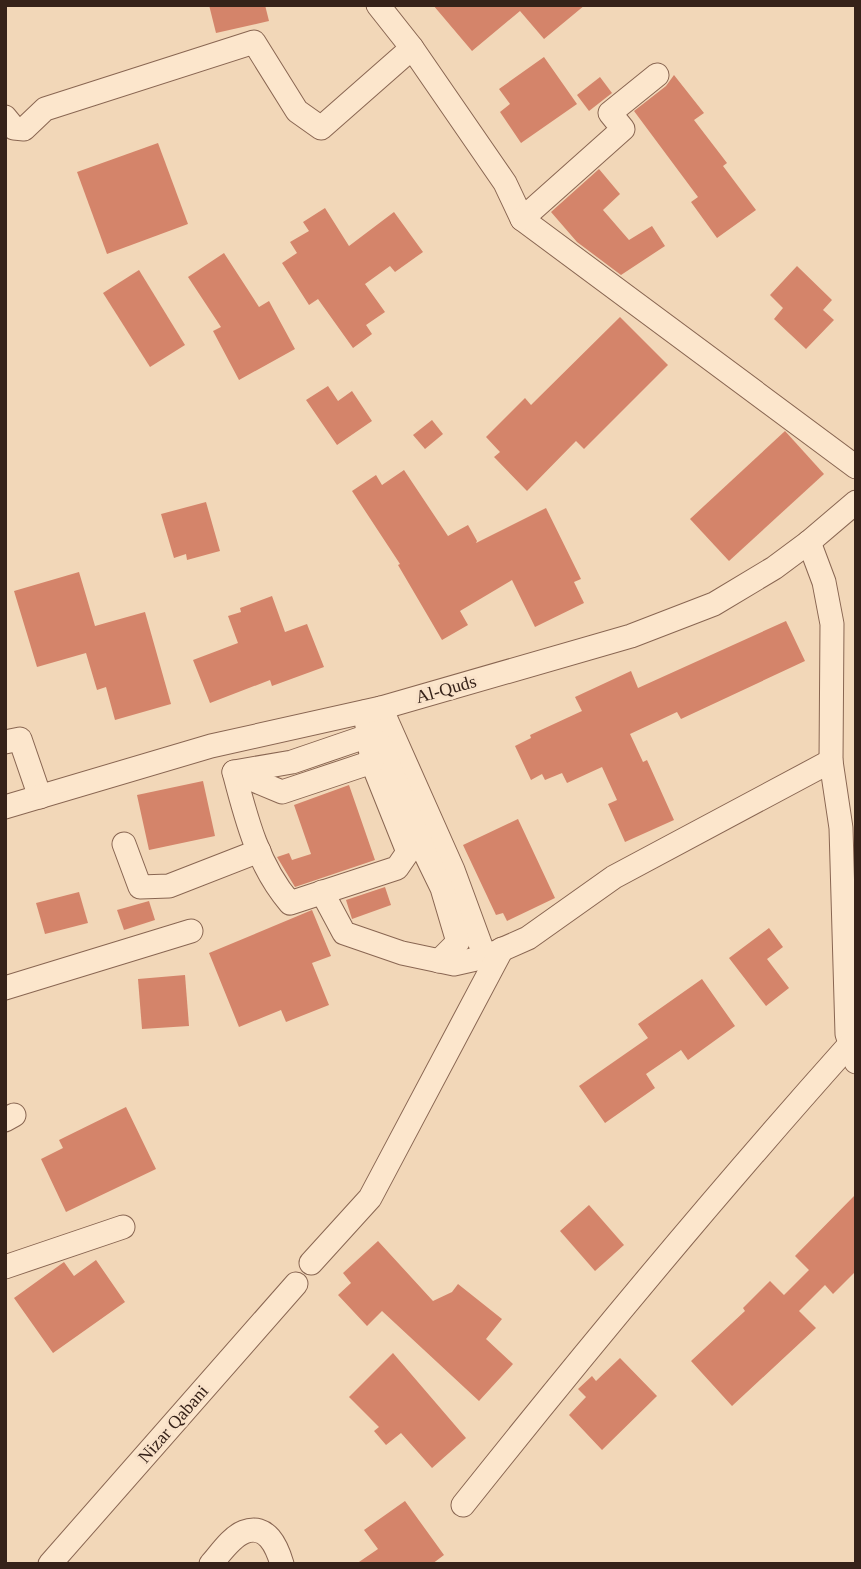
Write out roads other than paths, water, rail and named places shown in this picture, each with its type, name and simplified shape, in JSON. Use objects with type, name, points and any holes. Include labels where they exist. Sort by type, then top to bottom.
[{"type":"street","points":[[378,5],[412,48],[505,183],[522,219],[856,467]]},
{"type":"street","points":[[5,117],[15,128],[24,129],[45,109],[254,41],[297,111],[321,128],[412,48]]},
{"type":"street","points":[[522,219],[623,129],[610,113],[657,75]]},
{"type":"street","name":"Al-Quds","points":[[5,807],[211,746],[373,710],[631,636],[714,604],[774,568],[856,502]]},
{"type":"street","points":[[463,1505],[591,1345],[764,1140],[853,1053],[847,1034],[841,828],[831,761],[832,624],[824,582],[809,542]]},
{"type":"street","points":[[373,710],[368,736],[372,762],[414,848],[442,888],[458,942],[439,961]]},
{"type":"street","points":[[373,710],[494,953]]},
{"type":"street","points":[[234,772],[292,762],[368,736]]},
{"type":"street","points":[[368,736],[381,745],[414,848]]},
{"type":"street","points":[[5,742],[20,740],[40,797]]},
{"type":"street","points":[[211,746],[234,772],[282,792],[372,762]]},
{"type":"street","points":[[322,892],[344,933],[402,953],[454,964],[494,953],[528,938],[614,877],[831,761]]},
{"type":"street","points":[[234,772],[250,833],[281,892],[290,903],[397,868],[414,848]]},
{"type":"street","points":[[124,844],[140,887],[169,886],[259,851]]},
{"type":"street","points":[[5,988],[191,931]]},
{"type":"street","points":[[311,1263],[370,1198],[494,953]]},
{"type":"street","points":[[5,1267],[123,1227]]},
{"type":"street","name":"Nizar Qabani","points":[[50,1564],[296,1284]]},
{"type":"street","points":[[211,1564],[236,1537],[244,1531],[253,1530],[272,1538],[282,1564]]}]
